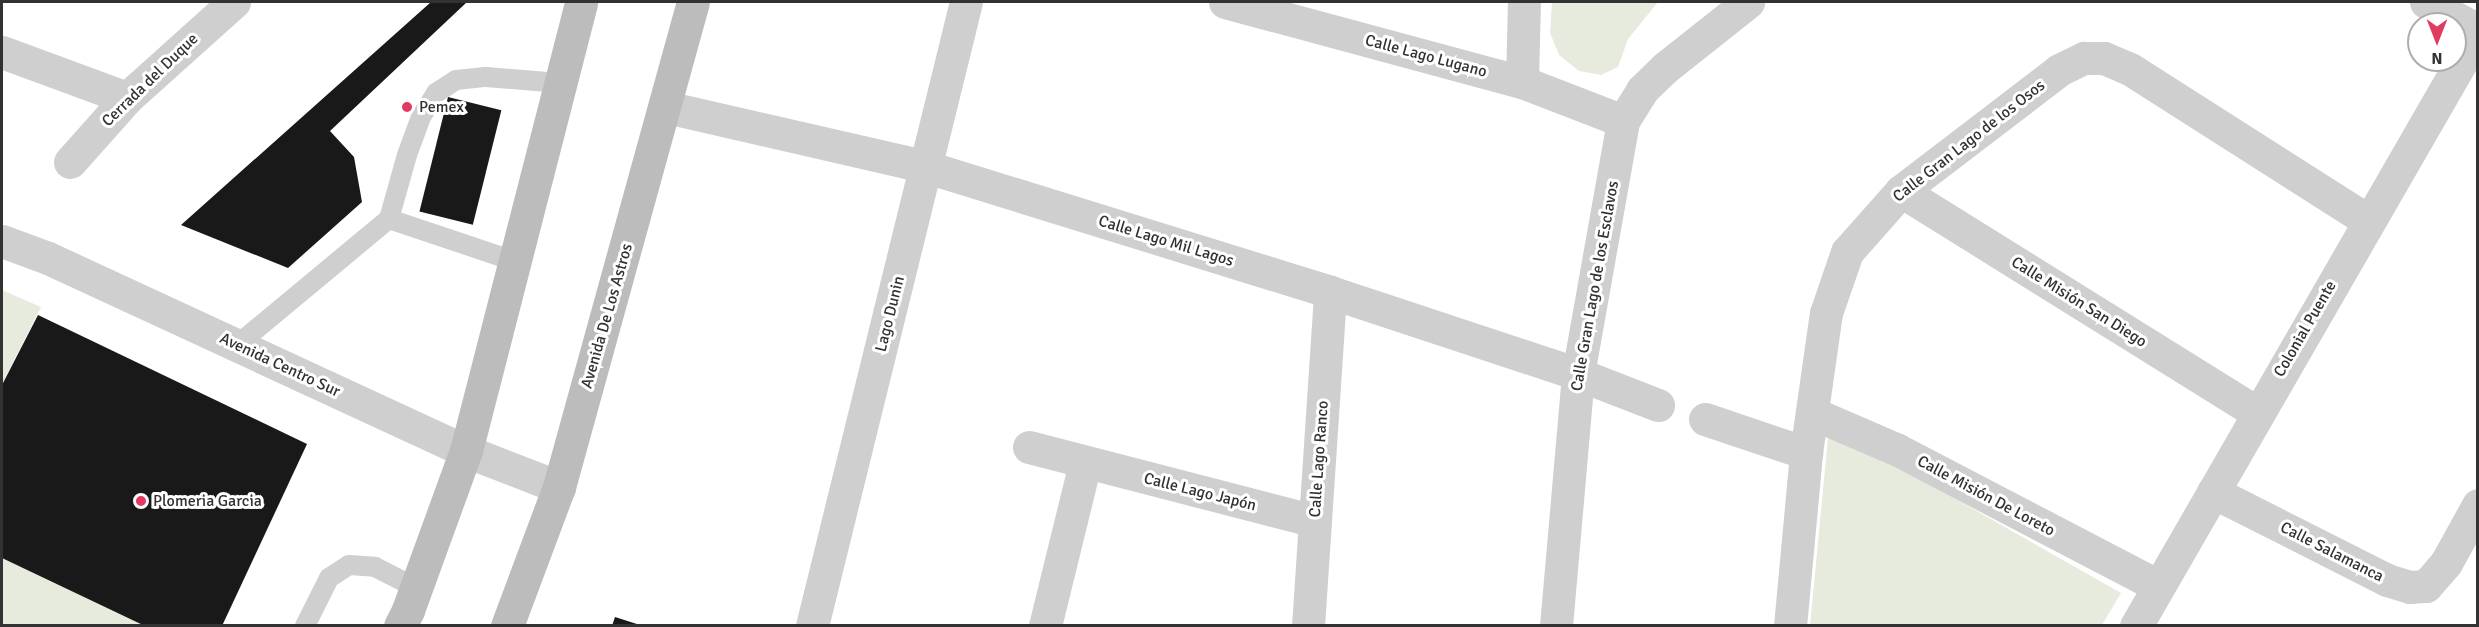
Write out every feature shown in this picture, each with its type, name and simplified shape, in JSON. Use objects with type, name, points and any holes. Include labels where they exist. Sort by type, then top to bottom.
[{"type":"main road","points":[[399,626],[416,588],[466,451],[580,2]]},
{"type":"main road","name":"Avenida De Los Astros","points":[[507,626],[559,487],[666,107],[693,2]]},
{"type":"street","name":"Cerrada del Duque","points":[[70,162],[127,98],[234,2]]},
{"type":"street","name":"Lago Dunin","points":[[812,626],[927,168],[966,2]]},
{"type":"street","name":"Calle Lago Lugano","points":[[1225,2],[1522,82],[1623,121]]},
{"type":"street","points":[[1522,82],[1524,2]]},
{"type":"street","name":"Calle Gran Lago de los Esclavos","points":[[1556,626],[1578,374],[1623,121],[1642,90],[1666,66],[1748,2]]},
{"type":"street","points":[[2426,2],[2478,31]]},
{"type":"street","name":"Colonial Puente","points":[[2136,626],[2367,220],[2478,31]]},
{"type":"street","points":[[2,52],[127,98]]},
{"type":"street","name":"Calle Gran Lago de los Osos","points":[[1790,626],[1806,453],[1826,313],[1847,252],[1901,191],[2059,70],[2085,58],[2104,58],[2130,69],[2367,220]]},
{"type":"street","name":"Calle Lago Mil Lagos","points":[[666,107],[927,168],[1330,292],[1578,374],[1658,405]]},
{"type":"street","name":"Calle Misión San Diego","points":[[1901,191],[2257,413]]},
{"type":"street","name":"Avenida Centro Sur","points":[[2,241],[48,258],[466,451],[559,487]]},
{"type":"street","name":"Calle Lago Ranco","points":[[1308,626],[1330,292]]},
{"type":"street","name":"Calle Misión De Loreto","points":[[1812,412],[1898,450],[2157,586]]},
{"type":"street","points":[[1705,419],[1806,453]]},
{"type":"street","name":"Calle Lago Japón","points":[[1029,447],[1314,521]]},
{"type":"street","points":[[1045,626],[1085,463]]},
{"type":"street","name":"Calle Salamanca","points":[[2213,492],[2388,580],[2410,587],[2426,586],[2446,563],[2478,505]]},
{"type":"lane","points":[[237,345],[389,219],[421,117],[436,93],[456,80],[486,77],[560,83]]},
{"type":"lane","points":[[389,219],[514,261]]},
{"type":"lane","points":[[305,626],[329,578],[349,565],[375,567],[416,588]]},
{"type":"shaded area","points":[[1552,2],[1658,2],[1628,39],[1618,67],[1601,75],[1579,71],[1559,55],[1550,33]]},
{"type":"shaded area","points":[[2,290],[41,307],[2,384]]},
{"type":"shaded area","points":[[1829,427],[2121,593],[2102,625],[1810,626]]},
{"type":"shaded area","points":[[2,558],[150,625],[2,625]]},
{"type":"building","points":[[431,2],[467,2],[330,131],[354,157],[362,202],[288,268],[181,225]]},
{"type":"building","points":[[448,97],[501,110],[473,225],[419,211]]},
{"type":"building","name":"Plomeria Garcia","points":[[38,315],[307,444],[222,626],[145,626],[2,558],[2,385]]},
{"type":"building","points":[[615,617],[640,625],[640,626],[612,626]]},
{"type":"place","name":"Pemex","points":[[407,107]]},
{"type":"place","name":"Plomeria Garcia","points":[[141,501]]}]
